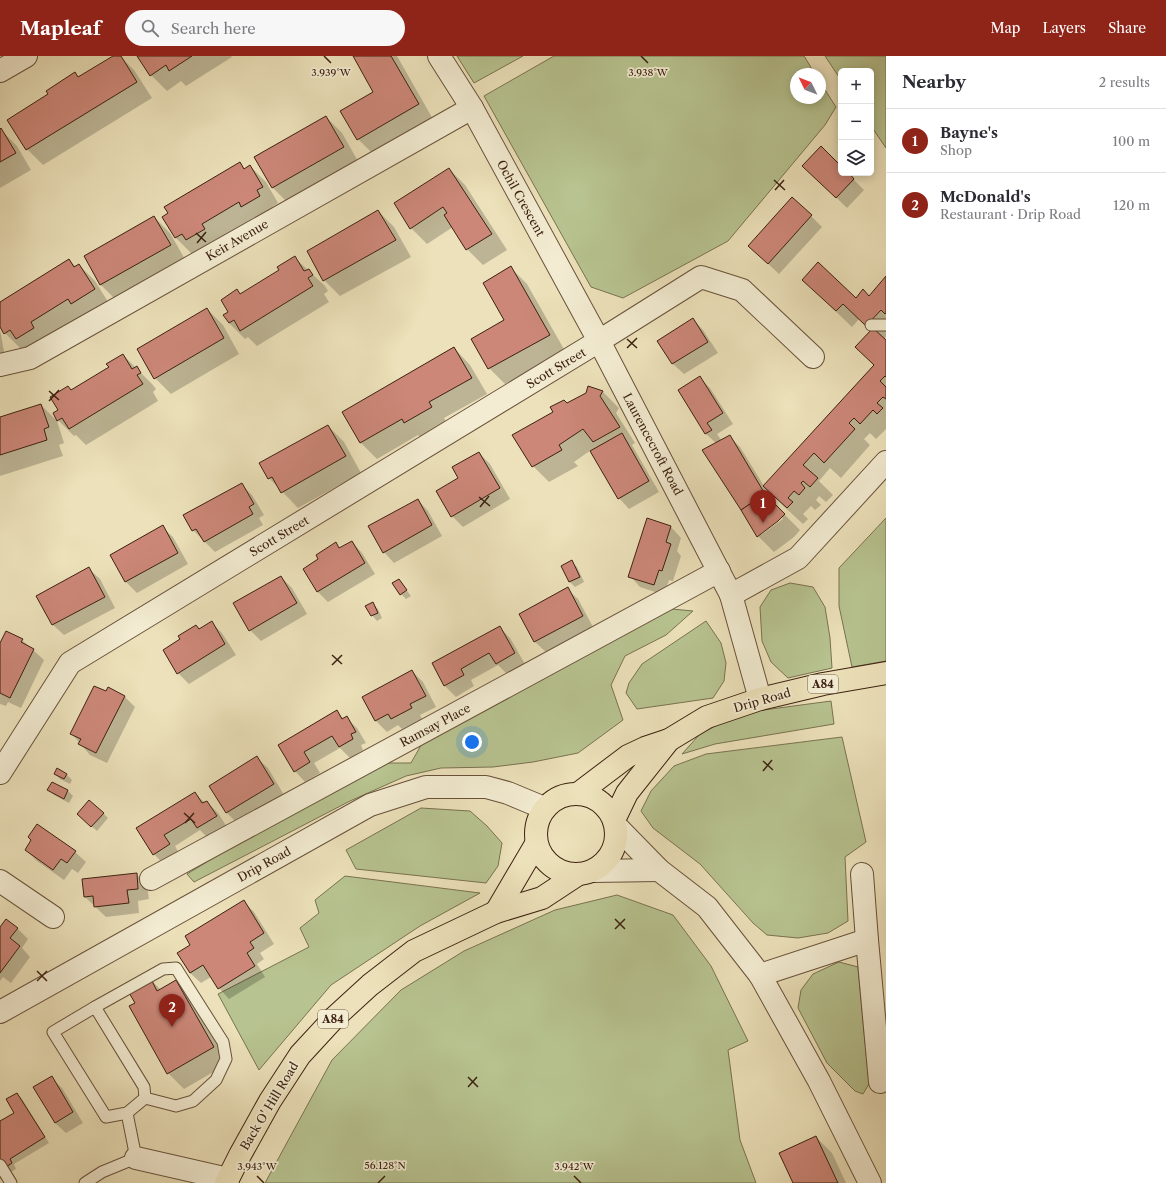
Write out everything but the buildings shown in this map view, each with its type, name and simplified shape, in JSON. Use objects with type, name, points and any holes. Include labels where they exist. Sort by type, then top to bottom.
[{"type":"main road","name":"Drip Road","points":[[579,793],[628,756],[668,740],[707,717],[760,699],[823,684],[886,673]]},
{"type":"main road","name":"Drip Road","points":[[616,824],[627,793],[668,740]]},
{"type":"main road","points":[[579,793],[597,798],[612,813],[616,824],[616,844],[607,861],[585,873],[558,871],[544,859],[536,844],[536,827],[544,808],[556,798],[579,793]]},
{"type":"main road","points":[[496,912],[536,844]]},
{"type":"main road","name":"A84","points":[[496,912],[542,898],[585,873]]},
{"type":"main road","name":"Back O' Hill Road","points":[[227,1181],[270,1101],[300,1055],[335,1017],[370,985],[414,951],[496,912]]},
{"type":"street","points":[[0,71],[26,56]]},
{"type":"street","name":"Ochil Crescent","points":[[439,56],[472,108],[599,341]]},
{"type":"street","name":"Keir Avenue","points":[[0,365],[30,358],[472,108]]},
{"type":"street","points":[[599,341],[701,278],[742,290],[813,357]]},
{"type":"street","name":"Laurencecroft Road","points":[[599,341],[731,595],[760,699]]},
{"type":"street","name":"Scott Street","points":[[0,773],[70,663],[599,341]]},
{"type":"street","points":[[731,595],[798,558],[886,462]]},
{"type":"street","name":"Ramsay Place","points":[[151,879],[719,571]]},
{"type":"street","name":"Drip Road","points":[[0,1012],[370,805],[426,787],[486,787],[508,793],[544,808]]},
{"type":"street","points":[[616,824],[659,870],[707,907],[760,975],[819,1081],[868,1178]]},
{"type":"street","points":[[585,873],[659,870]]},
{"type":"street","points":[[862,874],[867,940],[880,1016],[880,1082]]},
{"type":"street","points":[[0,881],[53,917]]},
{"type":"street","points":[[760,975],[867,940]]},
{"type":"street","points":[[136,1158],[227,1181]]},
{"type":"lane","points":[[871,325],[886,325]]},
{"type":"lane","points":[[176,968],[223,1042],[226,1059],[216,1080],[193,1101],[176,1106],[145,1098],[127,1113],[106,1117],[53,1032],[163,969],[176,968]]},
{"type":"lane","points":[[95,1007],[144,1087],[145,1098]]},
{"type":"lane","points":[[85,1183],[102,1172],[136,1158],[127,1113]]},
{"type":"lane","points":[[0,1165],[11,1183]]},
{"type":"green space","points":[[457,56],[523,56],[474,83]]},
{"type":"green space","points":[[554,56],[804,56],[811,68],[790,68],[790,104],[826,104],[826,91],[836,107],[825,125],[728,241],[623,298],[591,287],[484,96]]},
{"type":"green space","points":[[825,56],[886,56],[886,148],[874,130],[874,68],[838,68],[838,76]]},
{"type":"green space","points":[[886,518],[886,661],[852,667],[839,606],[839,568]]},
{"type":"green space","points":[[790,583],[813,587],[825,607],[830,638],[832,668],[788,678],[771,662],[762,641],[760,607],[771,590]]},
{"type":"green space","points":[[672,609],[693,611],[666,635],[625,656],[611,685],[623,720],[578,753],[533,762],[493,767],[441,768],[406,776],[350,801],[194,882],[187,874],[345,778],[387,763],[411,763],[424,740]]},
{"type":"green space","points":[[706,621],[721,643],[726,663],[724,681],[713,698],[637,709],[626,693],[629,683],[642,664]]},
{"type":"green space","points":[[831,701],[834,724],[715,744],[682,754],[700,734],[741,713]]},
{"type":"green space","points":[[842,737],[866,842],[845,857],[848,921],[828,933],[798,938],[767,935],[753,923],[700,864],[653,828],[641,811],[651,791],[674,766],[706,754]]},
{"type":"green space","points":[[421,808],[470,811],[487,826],[502,843],[498,866],[486,883],[356,869],[346,850]]},
{"type":"green space","points":[[345,876],[480,893],[420,926],[331,985],[259,1070],[218,994],[309,947],[300,928],[319,913],[315,900]]},
{"type":"green space","points":[[617,895],[673,915],[711,966],[748,1041],[728,1050],[740,1140],[756,1183],[265,1183],[332,1060],[401,990],[464,951],[555,910]]},
{"type":"green space","points":[[839,962],[858,967],[869,1084],[863,1094],[855,1091],[827,1063],[798,1008],[801,990],[813,974]]},
{"type":"place","name":"Bayne's","points":[[763,523]]},
{"type":"place","name":"McDonald's","points":[[172,1027]]}]
